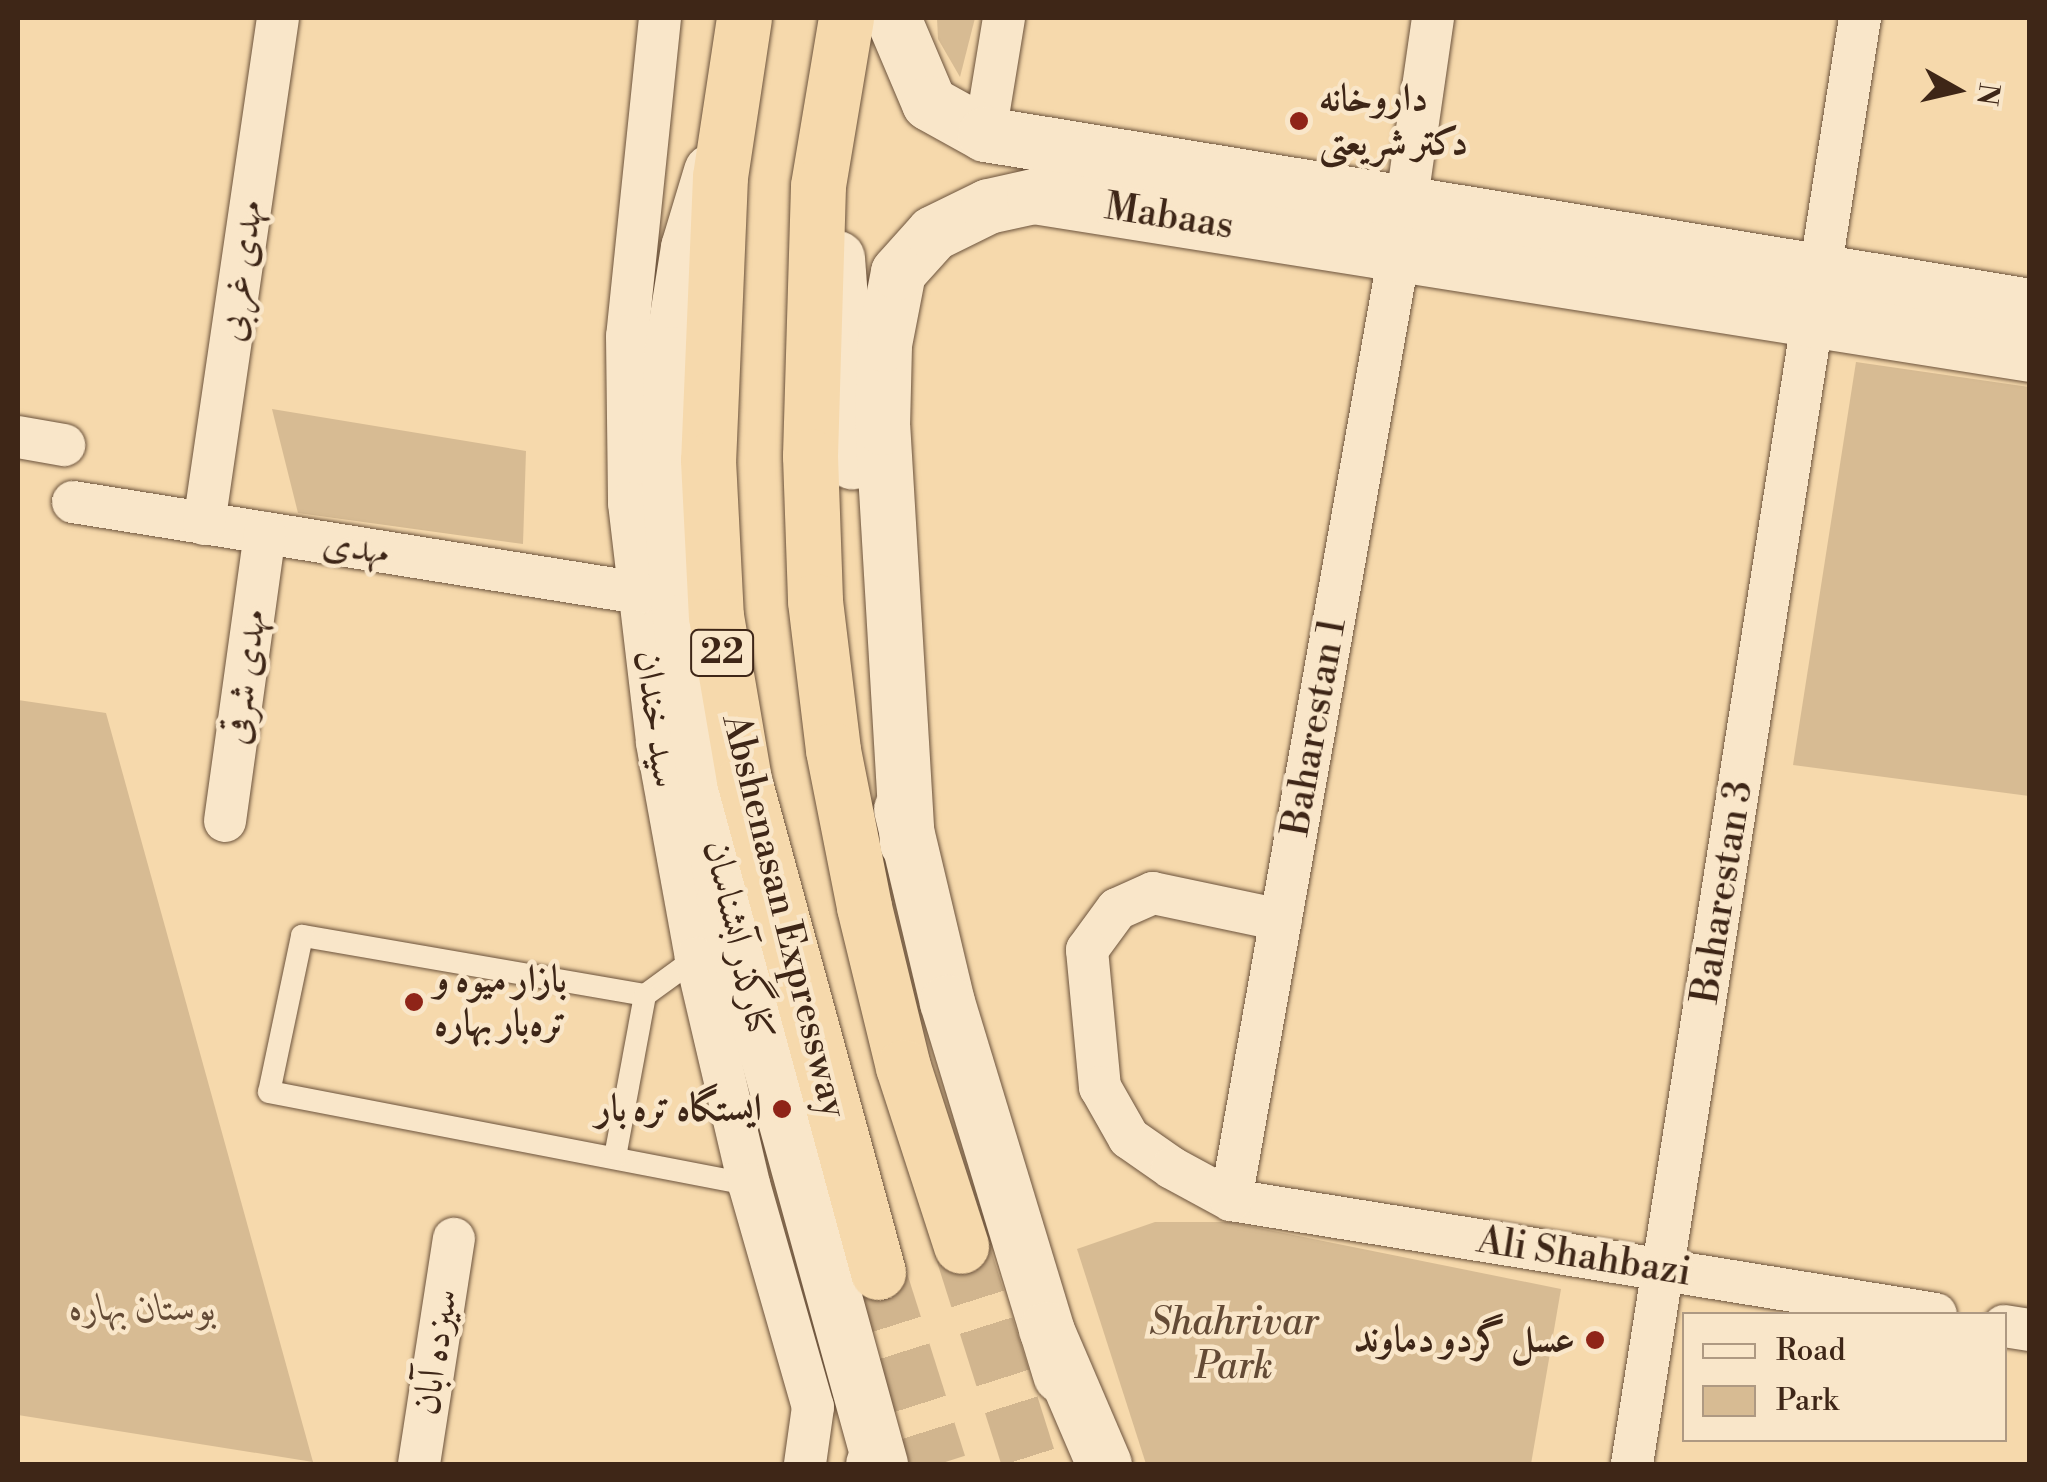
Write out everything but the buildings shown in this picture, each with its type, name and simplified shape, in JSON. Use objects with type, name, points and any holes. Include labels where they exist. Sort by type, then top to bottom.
[{"type":"highway","name":"Abshenasan Expressway","points":[[744,18],[720,177],[708,460],[716,616],[749,798],[878,1272]]},
{"type":"highway","points":[[846,18],[818,186],[810,456],[815,601],[833,750],[864,908],[903,1067],[961,1246]]},
{"type":"street","name":"مهدی غربی","points":[[204,524],[278,18]]},
{"type":"street","name":"سید خندان","points":[[660,18],[626,336],[627,458],[639,593],[657,742],[696,958],[749,1184],[814,1407],[805,1464]]},
{"type":"street","name":"Mabaas","points":[[893,18],[929,103],[985,134],[1402,227],[1818,296],[2030,354]]},
{"type":"street","points":[[985,134],[1004,18]]},
{"type":"street","name":"Baharestan 1","points":[[1231,1200],[1402,227],[1433,18]]},
{"type":"street","name":"Baharestan 3","points":[[1632,1464],[1860,18]]},
{"type":"street","name":"کنارگذر آبشناسان","points":[[730,111],[688,247],[671,354],[669,487],[680,622],[724,898],[877,1461]]},
{"type":"street","points":[[829,117],[844,379],[869,627],[907,843],[947,1002],[1085,1456]]},
{"type":"street","name":"Mabaas","points":[[907,843],[882,426],[884,344],[898,272],[933,233],[988,206],[1034,196],[1402,227]]},
{"type":"street","name":"Mabaas","points":[[1818,296],[2030,306]]},
{"type":"street","points":[[18,437],[64,444]]},
{"type":"street","name":"مهدی","points":[[73,502],[639,593]]},
{"type":"street","name":"مهدی شرقی","points":[[225,822],[265,533]]},
{"type":"street","points":[[1231,1200],[1129,1138],[1100,1088],[1087,950],[1116,909],[1153,893],[1281,920]]},
{"type":"street","name":"Ali Shahbazi","points":[[1231,1200],[1924,1312]]},
{"type":"street","name":"سیزده آبان","points":[[418,1464],[454,1240]]},
{"type":"lane","points":[[645,995],[302,936],[269,1092],[749,1184]]},
{"type":"lane","points":[[615,1157],[645,995],[696,958]]},
{"type":"green space","points":[[937,18],[975,18],[960,77],[938,39]]},
{"type":"green space","points":[[1856,362],[2029,387],[2029,796],[1793,765]]},
{"type":"green space","points":[[272,409],[526,451],[523,544],[298,513]]},
{"type":"green space","name":"بوستان بهاره","points":[[18,700],[106,713],[313,1462],[18,1415]]},
{"type":"green space","name":"Shahrivar Park","points":[[1155,1222],[1229,1222],[1561,1289],[1531,1464],[1146,1464],[1077,1249]]},
{"type":"tunnel","points":[[961,1246],[1030,1464]]},
{"type":"tunnel","points":[[878,1272],[939,1464]]},
{"type":"place","name":"داروخانه دکتر شریعتی","points":[[1299,121]]},
{"type":"place","name":"بازار میوه و تره‌بار بهاره","points":[[414,1002]]},
{"type":"place","name":"ایستگاه تره بار","points":[[782,1109]]},
{"type":"place","name":"عسل گردو دماوند","points":[[1595,1340]]}]
